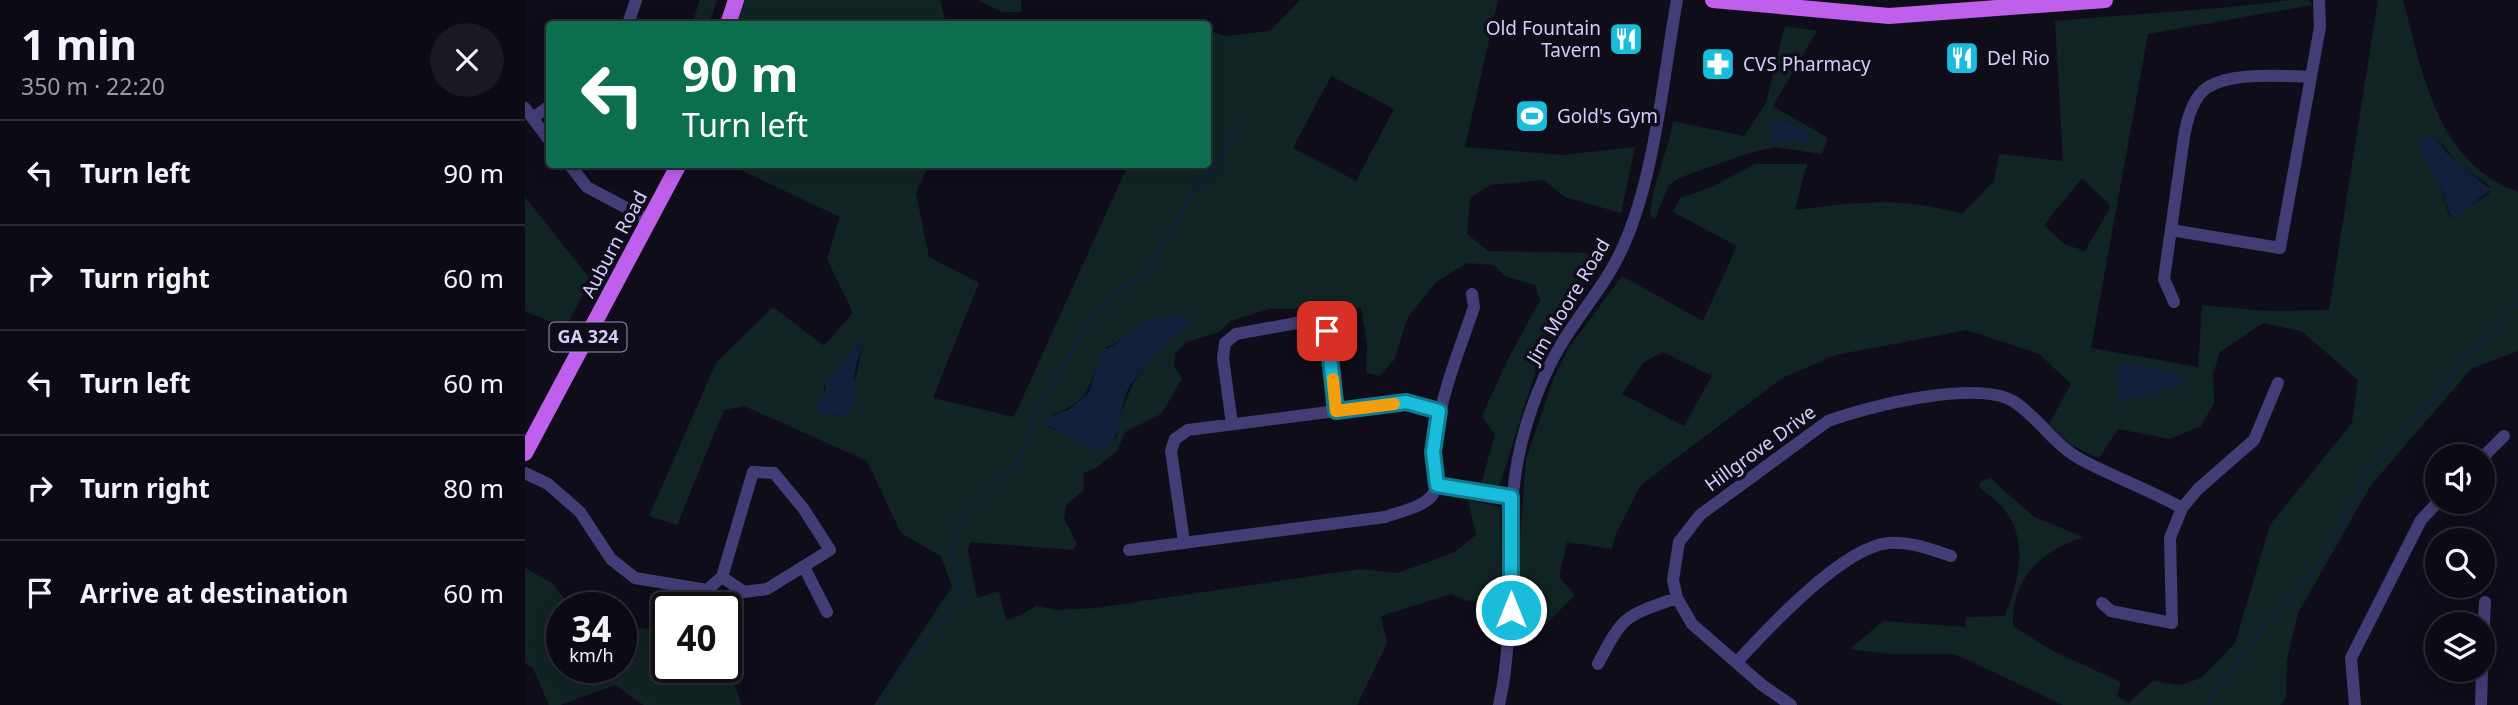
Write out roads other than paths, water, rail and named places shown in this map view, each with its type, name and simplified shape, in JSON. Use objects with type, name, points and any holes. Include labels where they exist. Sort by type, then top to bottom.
[{"type":"main road","points":[[729,21],[736,0]]},
{"type":"main road","points":[[1713,0],[1889,16],[2105,0]]},
{"type":"main road","name":"Auburn Road","points":[[525,453],[677,168]]},
{"type":"street","points":[[629,21],[636,0]]},
{"type":"street","name":"Jim Moore Road","points":[[1499,705],[1511,629],[1511,497],[1526,427],[1542,383],[1563,341],[1608,276],[1623,247],[1646,176],[1677,0]]},
{"type":"street","points":[[2171,230],[2280,247],[2320,27],[2319,0]]},
{"type":"street","points":[[2174,302],[2164,279],[2184,136],[2189,116],[2200,93],[2211,85],[2228,79],[2311,76]]},
{"type":"street","points":[[546,107],[529,113],[546,136]]},
{"type":"street","points":[[572,168],[587,187],[651,221]]},
{"type":"street","points":[[1129,550],[1385,517],[1421,504],[1432,496],[1437,485],[1433,452],[1439,411],[1474,307],[1472,294]]},
{"type":"street","points":[[1232,424],[1223,358],[1225,343],[1235,334],[1313,320],[1322,322],[1327,331],[1336,411]]},
{"type":"street","points":[[2102,603],[2111,611],[2172,623],[2170,538],[2182,508],[2197,489],[2254,440],[2278,383]]},
{"type":"street","name":"Hillgrove Drive","points":[[1677,598],[1673,580],[1679,542],[1700,515],[1828,421],[1849,413],[1967,391],[1994,392],[2016,403],[2079,458],[2139,484],[2182,508]]},
{"type":"street","points":[[1184,542],[1171,451],[1175,439],[1188,430],[1406,402],[1439,411]]},
{"type":"street","points":[[2495,445],[2504,436]]},
{"type":"street","points":[[525,473],[548,484],[580,512],[611,559],[635,578],[707,590],[722,577],[753,472],[774,473],[803,508],[830,550],[767,589],[744,592],[722,577]]},
{"type":"street","points":[[1437,485],[1511,497]]},
{"type":"street","points":[[2355,705],[2351,658],[2421,520],[2427,514]]},
{"type":"street","points":[[1737,662],[1781,614],[1860,552],[1886,543],[1914,544],[1951,556]]},
{"type":"street","points":[[804,567],[827,612]]},
{"type":"street","points":[[1598,664],[1618,625],[1635,612],[1677,598],[1692,624],[1762,685],[1791,705]]},
{"type":"street","points":[[2485,602],[2485,612]]},
{"type":"street","points":[[2481,705],[2482,682]]},
{"type":"water","points":[[1775,120],[1798,126],[1810,134],[1811,141],[1773,142],[1770,124]]},
{"type":"water","points":[[2428,136],[2436,137],[2447,153],[2491,190],[2452,219],[2440,186],[2419,149],[2420,142]]},
{"type":"water","points":[[1172,315],[1188,318],[1192,324],[1158,352],[1130,386],[1116,434],[1106,448],[1097,451],[1044,424],[1044,419],[1070,409],[1089,392],[1102,351],[1116,344],[1144,321]]},
{"type":"water","points":[[859,343],[863,344],[856,370],[852,408],[845,417],[828,413],[821,416],[817,405],[826,389],[825,383]]},
{"type":"water","points":[[2121,362],[2185,376],[2178,387],[2115,402]]},
{"type":"waterway","points":[[882,705],[896,675],[962,598],[951,551],[965,510],[1020,460],[1035,411],[1091,320],[1124,287],[1146,272],[1195,189],[1216,164],[1242,119]]},
{"type":"waterway","points":[[2206,705],[2264,627],[2327,555],[2370,468],[2442,390],[2462,360],[2518,303]]},
{"type":"place","name":"Old Fountain Tavern","points":[[1626,39]]},
{"type":"place","name":"Del Rio","points":[[1962,58]]},
{"type":"place","name":"CVS Pharmacy","points":[[1718,64]]},
{"type":"place","name":"Gold's Gym","points":[[1532,116]]}]
